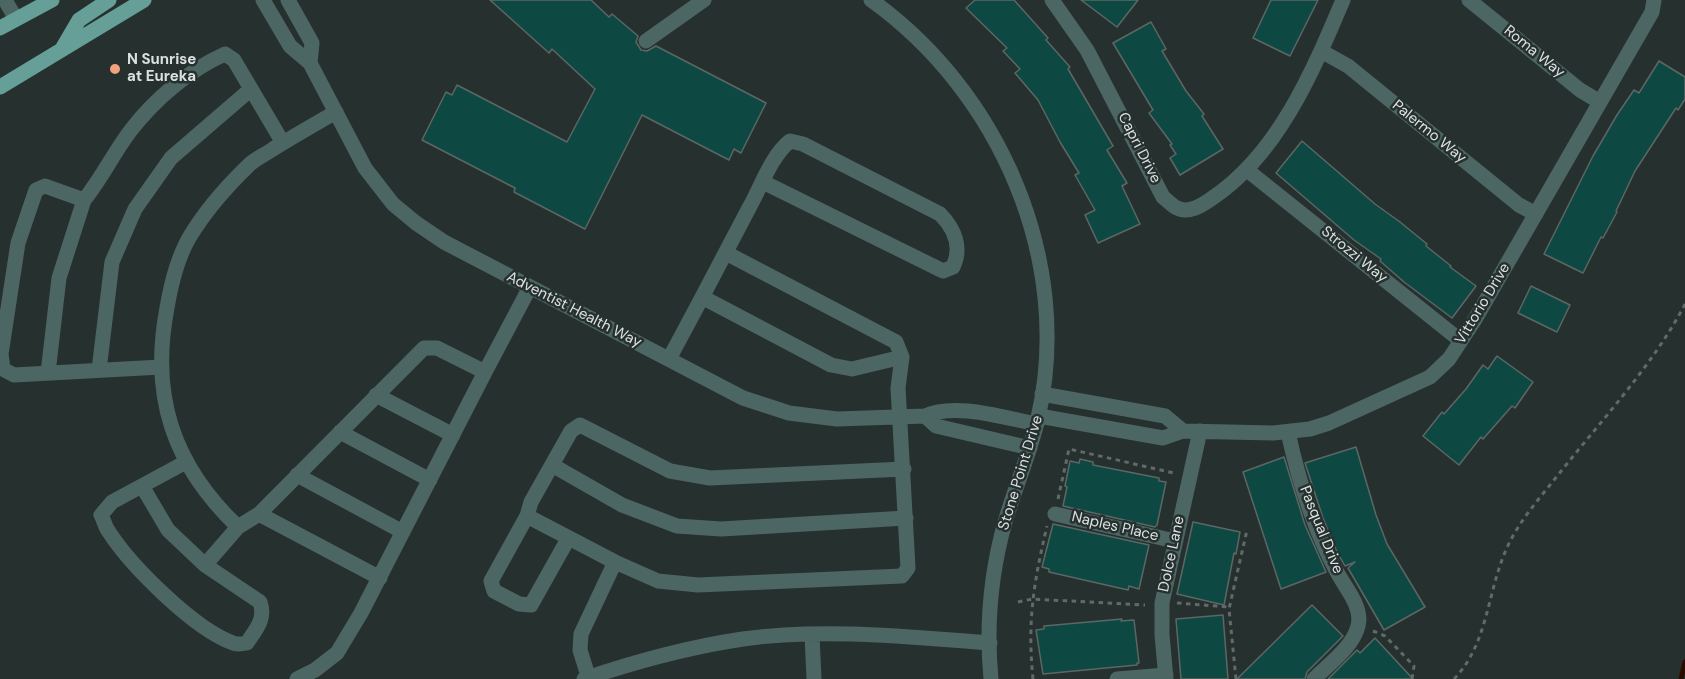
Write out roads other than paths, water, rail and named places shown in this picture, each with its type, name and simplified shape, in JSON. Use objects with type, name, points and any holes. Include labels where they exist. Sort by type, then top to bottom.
[{"type":"main road","points":[[0,28],[51,0]]},
{"type":"main road","points":[[60,52],[78,20],[110,0]]},
{"type":"main road","points":[[0,87],[144,0]]},
{"type":"street","points":[[4,0],[16,19]]},
{"type":"street","name":"Adventist Health Way","points":[[263,0],[290,46],[310,63],[365,168],[393,204],[444,242],[743,398],[789,413],[837,419],[925,416],[936,411],[957,409],[1038,420]]},
{"type":"street","name":"Adventist Health Way","points":[[288,0],[312,43],[310,63]]},
{"type":"street","points":[[646,41],[704,0]]},
{"type":"street","name":"Stone Point Drive","points":[[871,0],[919,40],[956,81],[992,132],[1012,173],[1028,214],[1042,281],[1047,355],[1038,420],[1005,521],[996,560],[990,610],[991,679]]},
{"type":"street","name":"Capri Drive","points":[[1052,0],[1087,50],[1163,197],[1177,208],[1186,210],[1199,206],[1227,188],[1248,170],[1292,109],[1343,0]]},
{"type":"street","name":"Roma Way","points":[[1469,0],[1580,90],[1600,102]]},
{"type":"street","name":"Vittorio Drive","points":[[1038,420],[1163,438],[1183,431],[1288,432],[1329,423],[1430,377],[1449,359],[1461,341],[1652,12],[1654,0]]},
{"type":"street","name":"Palermo Way","points":[[1321,51],[1348,66],[1519,205],[1536,214]]},
{"type":"street","points":[[48,373],[60,278],[84,200],[96,186],[130,131],[160,98],[210,61],[225,54],[234,60],[283,143]]},
{"type":"street","points":[[99,370],[112,262],[135,209],[171,159],[251,89]]},
{"type":"street","points":[[238,527],[218,508],[186,462],[164,404],[161,339],[173,278],[188,240],[210,208],[252,163],[336,112]]},
{"type":"street","points":[[669,359],[781,148],[789,141],[803,144],[940,214],[950,224],[955,235],[958,256],[953,267],[943,271],[763,182]]},
{"type":"street","name":"Strozzi Way","points":[[1248,170],[1461,341]]},
{"type":"street","points":[[84,200],[45,186],[36,190],[18,243],[1,354],[3,369],[14,375],[161,367]]},
{"type":"street","points":[[527,516],[568,539],[658,581],[698,585],[902,576],[908,568],[898,388],[902,357],[896,342],[726,253]]},
{"type":"street","points":[[297,679],[337,653],[361,613],[530,287]]},
{"type":"street","points":[[702,297],[831,365],[852,369],[902,357]]},
{"type":"street","points":[[205,565],[238,527],[259,514],[424,348],[436,348],[485,372]]},
{"type":"street","points":[[1042,394],[1166,416],[1183,431]]},
{"type":"street","points":[[376,395],[453,435]]},
{"type":"street","points":[[1144,435],[1148,413]]},
{"type":"street","name":"Adventist Health Way","points":[[925,416],[936,426],[1030,448]]},
{"type":"street","points":[[568,539],[531,605],[519,604],[494,591],[492,581],[527,516],[531,502],[571,431],[580,425],[670,471],[710,478],[904,469]]},
{"type":"street","name":"Dolce Lane","points":[[1166,677],[1162,603],[1200,431]]},
{"type":"street","points":[[340,432],[430,480]]},
{"type":"street","name":"Pasqual Drive","points":[[1288,432],[1295,464],[1327,551],[1356,604],[1359,615],[1358,630],[1349,644],[1314,679]]},
{"type":"street","points":[[142,486],[168,530],[205,565],[260,602],[263,612],[258,626],[247,643],[235,644],[208,629],[176,604],[133,562],[108,531],[102,515],[112,502],[186,462]]},
{"type":"street","points":[[552,465],[622,505],[677,526],[721,529],[906,518]]},
{"type":"street","points":[[297,475],[403,532]]},
{"type":"street","points":[[259,514],[380,578]]},
{"type":"street","name":"Naples Place","points":[[1055,514],[1174,541]]},
{"type":"street","points":[[615,562],[581,634],[580,650],[587,678],[645,659],[745,639],[812,634],[881,635],[990,643]]},
{"type":"street","points":[[812,634],[814,679]]},
{"type":"street","points":[[1118,679],[1166,677]]},
{"type":"waterway","points":[[1681,679],[1685,662]]},
{"type":"place","name":"N Sunrise at Eureka","points":[[115,69]]}]
